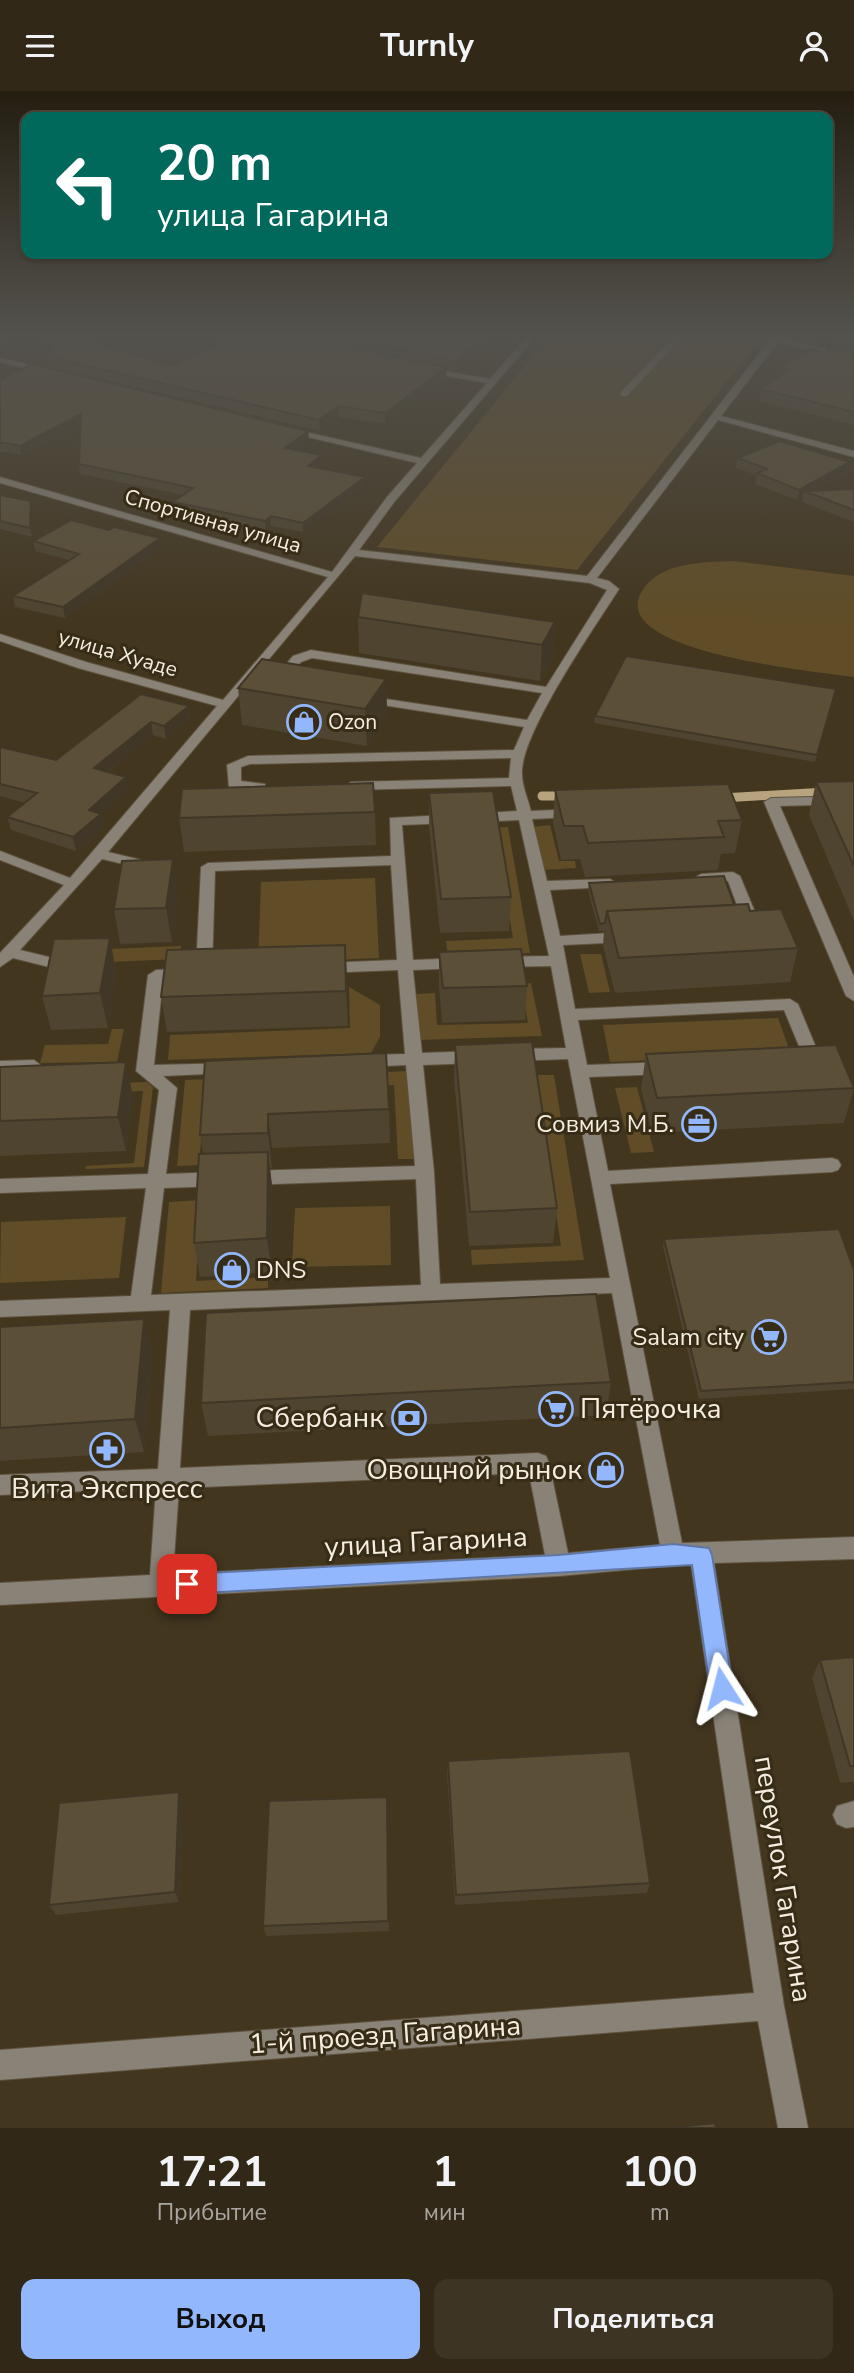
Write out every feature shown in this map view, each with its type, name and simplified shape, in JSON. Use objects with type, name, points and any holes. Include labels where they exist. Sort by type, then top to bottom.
[{"type":"street","points":[[290,430],[425,462]]},
{"type":"street","points":[[5,957],[74,884],[226,705],[335,576],[391,499],[452,430]]},
{"type":"street","points":[[590,580],[705,430]]},
{"type":"street","points":[[764,430],[854,454]]},
{"type":"street","name":"Спортивная улица","points":[[0,480],[335,576]]},
{"type":"street","points":[[352,552],[590,580],[605,583],[613,589],[550,691],[517,754],[517,782],[554,941],[673,1554]]},
{"type":"street","name":"улица Хуаде","points":[[0,637],[82,664],[226,705]]},
{"type":"street","points":[[292,686],[284,682],[282,676],[297,659],[311,654],[550,691]]},
{"type":"street","points":[[345,695],[533,725]]},
{"type":"street","points":[[272,787],[234,785],[234,765],[248,760],[517,754]]},
{"type":"street","points":[[340,786],[517,782]]},
{"type":"street","points":[[854,800],[771,802],[854,996]]},
{"type":"street","points":[[431,1292],[425,1172],[413,1059],[395,821],[592,812]]},
{"type":"street","points":[[99,854],[166,870]]},
{"type":"street","points":[[0,855],[74,884]]},
{"type":"street","points":[[145,1071],[156,975],[211,973],[208,867],[398,860]]},
{"type":"street","points":[[679,879],[733,876],[754,930],[741,931]]},
{"type":"street","points":[[542,886],[624,882]]},
{"type":"street","points":[[554,941],[648,936]]},
{"type":"street","points":[[5,957],[89,965]]},
{"type":"street","points":[[311,968],[558,961]]},
{"type":"street","points":[[567,1015],[790,1004],[814,1062],[786,1063]]},
{"type":"street","points":[[346,1062],[575,1053]]},
{"type":"street","points":[[0,1067],[34,1066]]},
{"type":"street","points":[[145,1071],[252,1066]]},
{"type":"street","points":[[579,1071],[690,1067]]},
{"type":"street","points":[[140,1304],[168,1088],[145,1071]]},
{"type":"street","points":[[600,1178],[832,1165]]},
{"type":"street","points":[[0,1186],[425,1172]]},
{"type":"street","points":[[0,1309],[621,1285]]},
{"type":"street","points":[[161,1585],[180,1303]]},
{"type":"street","points":[[0,1485],[538,1463],[559,1565]]},
{"type":"street","name":"улица Гагарина","points":[[0,1594],[559,1565],[673,1554],[854,1548]]},
{"type":"street","name":"переулок Гагарина","points":[[701,1555],[770,2006],[793,2128]]},
{"type":"street","name":"1-й проезд Гагарина","points":[[0,2065],[770,2006]]},
{"type":"shaded area","points":[[472,430],[688,430],[577,570],[377,547]]},
{"type":"shaded area","points":[[733,561],[854,576],[854,677],[761,664],[719,655],[681,643],[652,628],[638,610],[644,588],[662,573],[685,565]]},
{"type":"shaded area","points":[[550,825],[559,861],[575,861],[576,868],[542,870],[532,827]]},
{"type":"shaded area","points":[[494,827],[508,827],[530,953],[448,956],[446,941],[513,938]]},
{"type":"shaded area","points":[[375,878],[379,958],[258,963],[261,882]]},
{"type":"shaded area","points":[[181,946],[180,959],[107,962],[109,949]]},
{"type":"shaded area","points":[[580,954],[601,954],[610,992],[589,993]]},
{"type":"shaded area","points":[[531,983],[542,1036],[419,1040],[416,994],[435,993],[437,1025],[528,1023],[521,984]]},
{"type":"shaded area","points":[[349,987],[380,1005],[380,1037],[371,1053],[168,1060],[170,1035],[350,1028]]},
{"type":"shaded area","points":[[778,1018],[791,1054],[610,1062],[603,1025]]},
{"type":"shaded area","points":[[112,1029],[124,1029],[117,1062],[40,1063],[45,1045],[108,1044]]},
{"type":"shaded area","points":[[409,1071],[416,1159],[398,1159],[394,1085],[205,1093],[199,1165],[177,1166],[185,1080]]},
{"type":"shaded area","points":[[535,1075],[554,1075],[584,1260],[472,1265],[471,1250],[561,1246]]},
{"type":"shaded area","points":[[147,1082],[153,1087],[144,1167],[85,1169],[86,1166],[134,1163],[143,1091],[0,1097],[0,1088]]},
{"type":"shaded area","points":[[637,1087],[654,1152],[631,1153],[615,1088]]},
{"type":"shaded area","points":[[201,1200],[196,1281],[268,1277],[268,1288],[161,1293],[169,1202]]},
{"type":"shaded area","points":[[390,1206],[391,1265],[292,1267],[295,1208]]},
{"type":"shaded area","points":[[126,1217],[119,1278],[0,1283],[1,1222]]},
{"type":"building","points":[[0,430],[50,430],[20,446],[0,443]]},
{"type":"building","points":[[80,430],[304,430],[308,431],[285,448],[322,455],[308,466],[365,477],[303,523],[271,516],[265,521],[173,502],[193,488],[79,464]]},
{"type":"building","points":[[780,441],[850,462],[799,490],[757,473],[767,469],[738,458]]},
{"type":"building","points":[[854,489],[854,510],[804,491]]},
{"type":"building","points":[[0,495],[31,501],[30,528],[0,521]]},
{"type":"building","points":[[71,520],[109,530],[114,527],[160,538],[63,607],[13,596],[79,554],[33,541]]},
{"type":"building","points":[[362,593],[555,622],[542,645],[358,617]]},
{"type":"building","points":[[626,656],[836,689],[817,755],[595,716]]},
{"type":"building","points":[[262,659],[386,679],[365,709],[238,688]]},
{"type":"building","points":[[141,694],[189,706],[164,726],[151,722],[94,768],[126,777],[89,810],[101,814],[73,837],[7,817],[37,793],[0,784],[0,747],[56,760]]},
{"type":"building","points":[[854,781],[854,866],[816,782]]},
{"type":"building","points":[[373,783],[375,812],[179,818],[182,789]]},
{"type":"building","points":[[728,784],[742,820],[718,821],[724,837],[588,843],[583,826],[564,826],[555,790]]},
{"type":"building","points":[[493,791],[511,897],[441,899],[429,793]]},
{"type":"building","points":[[173,859],[166,908],[114,909],[122,861]]},
{"type":"building","points":[[724,876],[734,905],[607,911],[605,923],[600,924],[589,883]]},
{"type":"building","points":[[748,904],[750,911],[781,909],[798,948],[619,958],[607,911]]},
{"type":"building","points":[[110,938],[100,993],[42,996],[54,939]]},
{"type":"building","points":[[345,945],[346,991],[161,997],[167,950]]},
{"type":"building","points":[[521,949],[527,986],[443,988],[439,952]]},
{"type":"building","points":[[532,1042],[557,1208],[470,1212],[455,1045]]},
{"type":"building","points":[[836,1045],[854,1088],[657,1098],[646,1054]]},
{"type":"building","points":[[386,1053],[389,1109],[268,1114],[268,1133],[200,1135],[205,1061]]},
{"type":"building","points":[[126,1062],[118,1117],[0,1121],[0,1067]]},
{"type":"building","points":[[268,1152],[267,1238],[194,1243],[199,1154]]},
{"type":"building","name":"Salam city","points":[[839,1229],[854,1270],[854,1382],[701,1391],[664,1239]]},
{"type":"building","points":[[596,1294],[611,1382],[201,1403],[206,1313]]},
{"type":"building","points":[[144,1319],[135,1419],[0,1428],[0,1327]]},
{"type":"building","points":[[854,1657],[854,1766],[850,1766],[820,1660]]},
{"type":"building","points":[[630,1751],[650,1883],[456,1895],[448,1761]]},
{"type":"building","points":[[179,1792],[175,1892],[49,1905],[59,1803]]},
{"type":"building","points":[[387,1797],[388,1921],[263,1926],[269,1801]]},
{"type":"building","points":[[715,2123],[716,2128],[669,2128]]},
{"type":"waterway","points":[[722,798],[826,792]]},
{"type":"waterway","points":[[542,796],[567,796]]},
{"type":"place","name":"Ozon","points":[[304,722]]},
{"type":"place","name":"Совмиз М.Б.","points":[[699,1124]]},
{"type":"place","name":"DNS","points":[[232,1270]]},
{"type":"place","name":"Salam city","points":[[769,1337]]},
{"type":"place","name":"Пятёрочка","points":[[556,1409]]},
{"type":"place","name":"Сбербанк","points":[[409,1418]]},
{"type":"place","name":"Вита Экспресс","points":[[107,1450]]},
{"type":"place","name":"Овощной рынок","points":[[606,1470]]},
{"type":"route","points":[[187,1584],[559,1565],[673,1554],[701,1555],[722,1688]]}]
